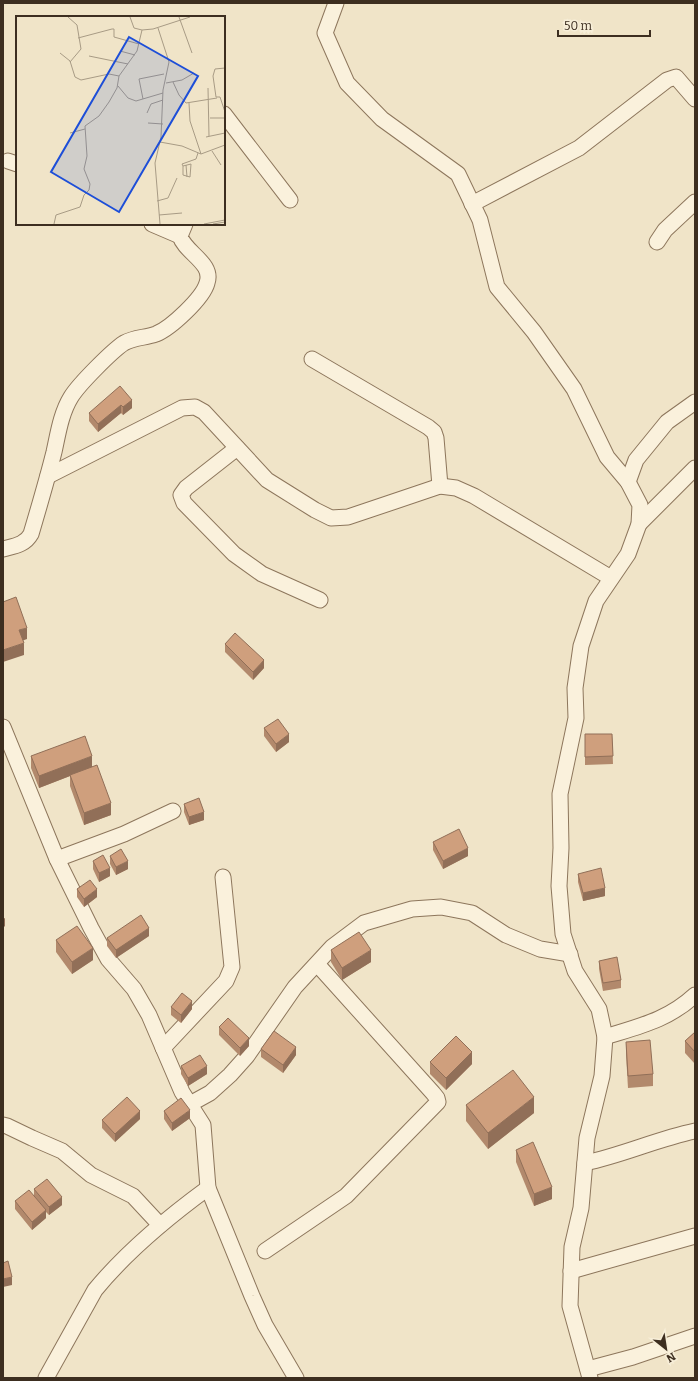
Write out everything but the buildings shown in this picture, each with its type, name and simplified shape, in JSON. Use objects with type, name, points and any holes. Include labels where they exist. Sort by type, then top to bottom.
[{"type":"street","points":[[336,3],[325,33],[348,83],[382,119],[458,174],[480,220],[497,287],[534,332],[574,389],[607,457],[628,482],[640,505],[640,524],[628,554],[596,601],[581,646],[575,688],[576,718],[560,794],[561,848],[559,886],[563,934],[575,971],[599,1009],[605,1037],[602,1076],[587,1138],[581,1208],[572,1247],[570,1306],[589,1373],[695,1336]]},
{"type":"street","points":[[472,204],[579,148],[667,80],[676,77],[695,99]]},
{"type":"street","points":[[225,115],[290,200]]},
{"type":"street","points":[[658,242],[665,230],[695,202]]},
{"type":"street","points":[[3,549],[19,545],[28,540],[48,476],[62,419],[71,397],[111,353],[133,339],[156,334],[171,324],[202,295],[209,273],[182,242],[182,230],[157,225]]},
{"type":"street","points":[[312,359],[428,426],[436,438],[440,486]]},
{"type":"street","points":[[628,482],[636,460],[667,422],[695,402]]},
{"type":"street","points":[[48,476],[182,408],[195,407],[204,412],[267,480],[315,510],[331,518],[348,517],[440,486],[456,488],[474,496],[611,578]]},
{"type":"street","points":[[237,448],[186,488],[181,495],[184,503],[234,554],[262,574],[320,600]]},
{"type":"street","points":[[640,524],[695,468]]},
{"type":"street","points":[[3,727],[57,858],[101,946],[108,959],[134,989],[163,1048],[182,1092],[203,1125],[208,1188],[252,1296],[266,1325],[296,1378]]},
{"type":"street","points":[[57,858],[124,834],[173,811]]},
{"type":"street","points":[[163,1048],[226,981],[232,967],[223,878]]},
{"type":"street","points":[[190,1104],[210,1093],[230,1075],[247,1056],[295,988],[332,947],[364,923],[412,909],[441,907],[472,913],[506,935],[540,949],[570,954]]},
{"type":"street","points":[[265,1251],[346,1196],[438,1102],[433,1093],[317,964]]},
{"type":"street","points":[[605,1037],[666,1017],[683,1006],[695,995]]},
{"type":"street","points":[[3,1125],[62,1151],[91,1175],[133,1196],[160,1225]]},
{"type":"street","points":[[585,1163],[614,1157],[669,1136],[695,1131]]},
{"type":"street","points":[[46,1378],[95,1290],[105,1278],[160,1225],[208,1188]]},
{"type":"street","points":[[571,1271],[695,1236]]}]
